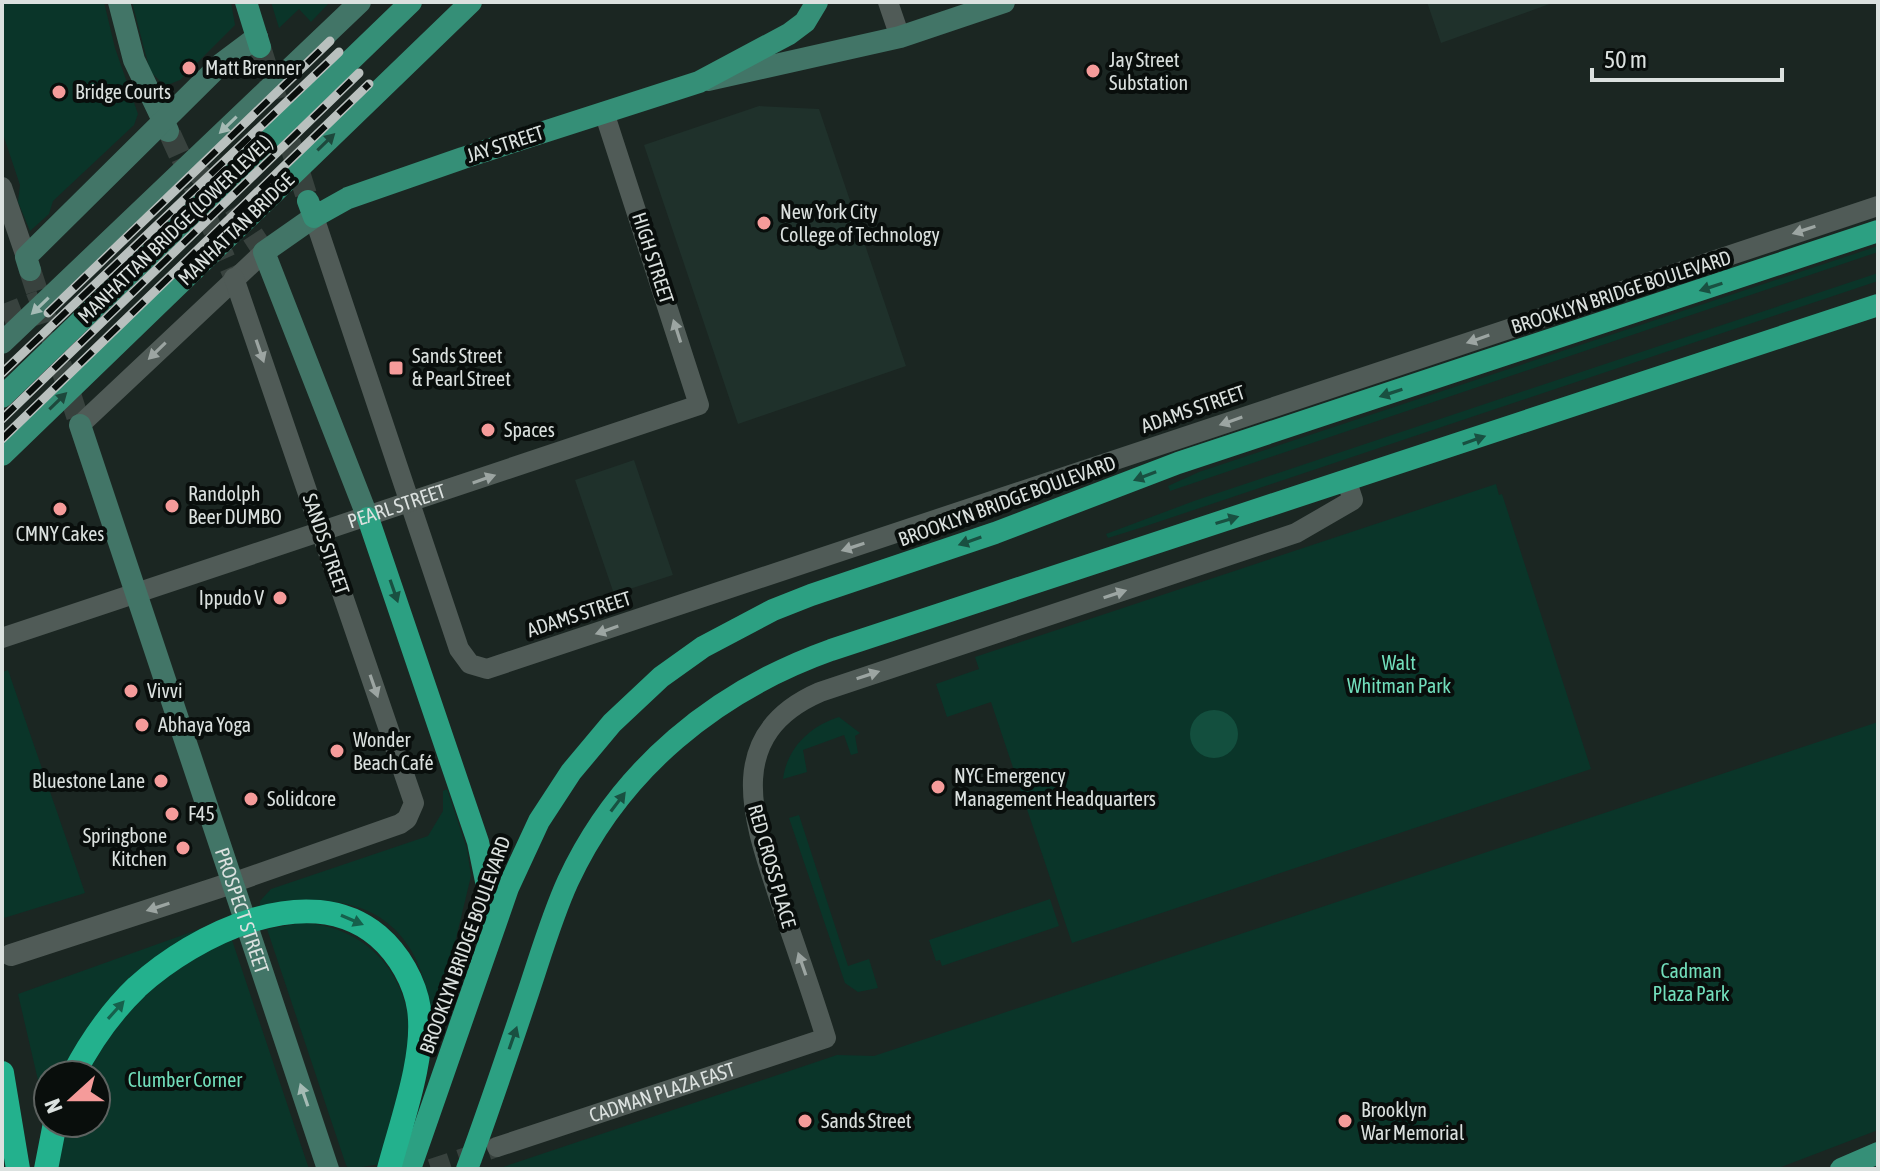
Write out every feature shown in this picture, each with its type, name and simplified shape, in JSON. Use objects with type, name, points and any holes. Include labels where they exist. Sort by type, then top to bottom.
[{"type":"highway","name":"BROOKLYN BRIDGE BOULEVARD","points":[[410,1169],[522,854],[571,772],[612,723],[644,692],[727,633],[811,595],[995,533],[1189,459],[1878,231]]},
{"type":"highway","points":[[467,1169],[568,881],[596,832],[629,787],[667,745],[705,713],[769,675],[807,659],[1350,491],[1878,305]]},
{"type":"highway","points":[[368,518],[484,867],[488,913],[481,973]]},
{"type":"highway","points":[[83,1059],[101,1029],[138,987],[173,961],[217,935],[276,915],[324,911],[351,918],[383,940],[405,970],[416,996],[420,1033],[389,1169]]},
{"type":"highway","points":[[2,1073],[18,1169]]},
{"type":"highway","points":[[46,1169],[52,1139]]},
{"type":"main road","points":[[119,2],[134,60],[167,127]]},
{"type":"main road","points":[[28,264],[167,127],[221,64],[258,42],[246,2]]},
{"type":"main road","points":[[2,343],[324,32],[351,2]]},
{"type":"main road","points":[[324,32],[360,2]]},
{"type":"main road","name":"MANHATTAN BRIDGE (LOWER LEVEL)","points":[[2,397],[411,2]]},
{"type":"main road","name":"MANHATTAN BRIDGE","points":[[2,455],[471,2]]},
{"type":"main road","points":[[699,82],[789,34],[805,22],[817,2]]},
{"type":"main road","name":"JAY STREET","points":[[264,252],[311,209],[699,82],[900,37],[1004,2]]},
{"type":"main road","points":[[264,252],[368,518]]},
{"type":"main road","name":"PROSPECT STREET","points":[[80,425],[328,1169]]},
{"type":"main road","points":[[1841,1169],[1878,1153]]},
{"type":"street","points":[[888,2],[900,37]]},
{"type":"street","name":"HIGH STREET","points":[[604,112],[699,405]]},
{"type":"street","points":[[2,187],[28,264]]},
{"type":"street","name":"ADAMS STREET","points":[[410,504],[459,649],[470,664],[487,669],[1878,206]]},
{"type":"street","points":[[311,209],[410,504]]},
{"type":"street","name":"JAY STREET","points":[[80,425],[264,252]]},
{"type":"street","name":"SANDS STREET","points":[[232,883],[400,824],[412,812],[412,795],[234,278]]},
{"type":"street","name":"PEARL STREET","points":[[2,638],[699,405]]},
{"type":"street","name":"RED CROSS PLACE","points":[[826,1038],[759,837],[751,798],[759,747],[774,722],[796,703],[820,692],[1281,539],[1310,527],[1350,491]]},
{"type":"street","points":[[11,955],[232,883]]},
{"type":"street","name":"CADMAN PLAZA EAST","points":[[497,1147],[826,1038]]},
{"type":"shaded area","points":[[1427,2],[1555,2],[1441,43]]},
{"type":"shaded area","name":"New York City College of Technology","points":[[759,106],[819,109],[906,366],[738,424],[644,145]]},
{"type":"shaded area","points":[[634,460],[673,575],[614,594],[575,480]]},
{"type":"shaded area","points":[[1214,710],[1231,717],[1238,734],[1231,751],[1214,758],[1197,751],[1190,734],[1197,717]]},
{"type":"green space","points":[[2,2],[104,2],[115,48],[138,114],[134,125],[53,201],[49,214],[30,231],[18,202],[20,185],[2,131]]},
{"type":"green space","points":[[132,2],[231,2],[235,25],[180,80],[165,86],[150,71]]},
{"type":"green space","points":[[271,2],[330,2],[311,22],[299,9],[279,28]]},
{"type":"green space","points":[[1878,246],[1878,252],[1170,491],[1168,486],[1199,472]]},
{"type":"green space","points":[[1878,273],[1878,281],[1143,527],[1108,538],[1106,534],[1194,501]]},
{"type":"green space","name":"Walt Whitman Park","points":[[1496,484],[1499,495],[1502,494],[1591,769],[1072,943],[991,702],[947,717],[936,684],[979,669],[975,657]]},
{"type":"green space","points":[[8,670],[85,893],[4,918],[2,672]]},
{"type":"green space","points":[[839,717],[860,733],[855,736],[858,753],[851,755],[844,735],[803,750],[807,772],[783,779],[789,758],[802,740],[819,726]]},
{"type":"green space","name":"Cadman Plaza Park","points":[[1878,722],[1878,1130],[1776,1169],[497,1169],[837,1055],[874,1056]]},
{"type":"green space","points":[[447,789],[467,849],[471,876],[432,1038],[427,991],[420,969],[397,932],[380,918],[359,908],[334,902],[306,901],[260,906],[260,901],[271,889],[428,836],[443,811],[443,791]]},
{"type":"green space","points":[[799,815],[848,966],[869,959],[878,988],[858,992],[845,983],[789,818]]},
{"type":"green space","points":[[1050,899],[1059,926],[942,966],[940,960],[936,961],[929,940]]},
{"type":"green space","points":[[301,923],[347,933],[366,945],[382,960],[404,998],[409,1021],[409,1058],[381,1164],[349,1169],[346,1165],[267,929]]},
{"type":"green space","name":"Clumber Corner","points":[[211,925],[79,1059],[33,1059],[18,994]]},
{"type":"green space","name":"Clumber Corner","points":[[232,940],[309,1169],[57,1169],[62,1139],[112,1139],[112,1059],[94,1059],[112,1032],[146,994],[186,963]]},
{"type":"tunnel","points":[[260,47],[308,201]]},
{"type":"tunnel","points":[[170,134],[181,158],[232,203],[264,252]]},
{"type":"tunnel","points":[[181,158],[234,278]]},
{"type":"tunnel","points":[[30,270],[80,425]]},
{"type":"tunnel","points":[[2,315],[40,300]]},
{"type":"tunnel","points":[[431,1169],[497,1147]]},
{"type":"railway","points":[[48,313],[330,41]]},
{"type":"railway","points":[[2,373],[339,52]]},
{"type":"railway","points":[[2,419],[359,73]]},
{"type":"railway","points":[[2,439],[369,84]]},
{"type":"place","name":"Matt Brenner","points":[[189,68]]},
{"type":"place","name":"Jay Street Substation","points":[[1093,71]]},
{"type":"place","name":"Bridge Courts","points":[[59,92]]},
{"type":"place","name":"New York City College of Technology","points":[[764,223]]},
{"type":"place","name":"Sands Street & Pearl Street","points":[[396,368]]},
{"type":"place","name":"Spaces","points":[[488,430]]},
{"type":"place","name":"Randolph Beer DUMBO","points":[[172,506]]},
{"type":"place","name":"CMNY Cakes","points":[[60,509]]},
{"type":"place","name":"Ippudo V","points":[[280,598]]},
{"type":"place","name":"Vivvi","points":[[131,691]]},
{"type":"place","name":"Abhaya Yoga","points":[[142,725]]},
{"type":"place","name":"Wonder Beach Café","points":[[337,751]]},
{"type":"place","name":"Bluestone Lane","points":[[161,781]]},
{"type":"place","name":"NYC Emergency Management Headquarters","points":[[938,787]]},
{"type":"place","name":"Solidcore","points":[[251,799]]},
{"type":"place","name":"F45","points":[[172,814]]},
{"type":"place","name":"Springbone Kitchen","points":[[183,848]]},
{"type":"place","name":"Sands Street","points":[[805,1121]]},
{"type":"place","name":"Brooklyn War Memorial","points":[[1345,1121]]}]
